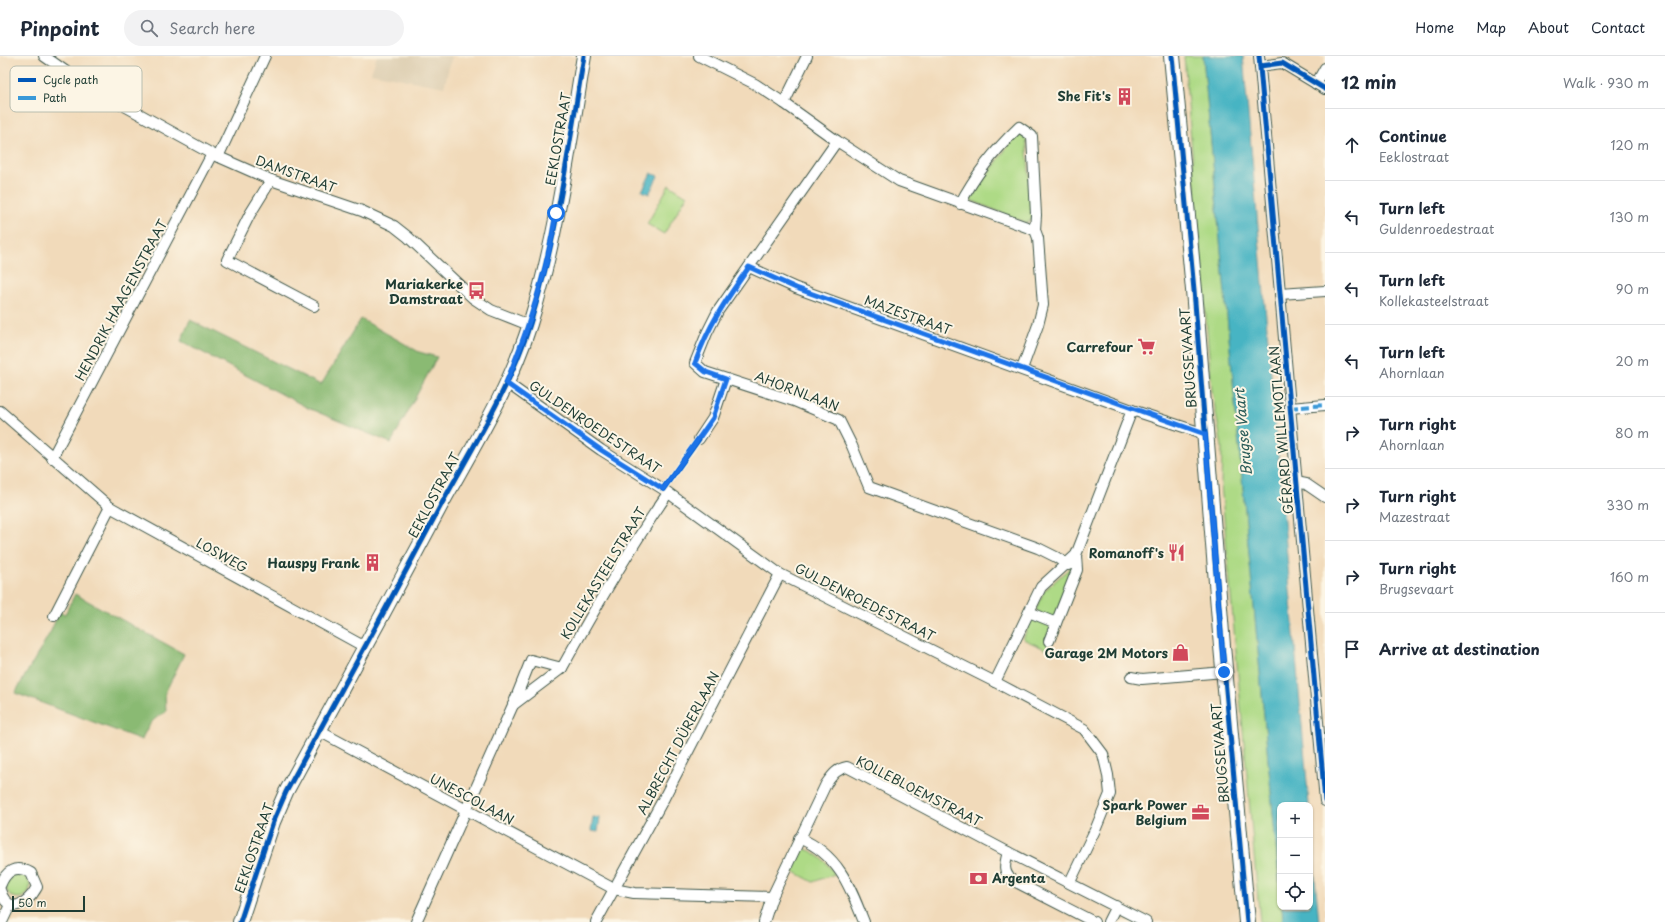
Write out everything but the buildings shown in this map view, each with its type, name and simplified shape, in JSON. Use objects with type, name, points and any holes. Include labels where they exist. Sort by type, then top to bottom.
[{"type":"main road","name":"BRUGSEVAART","points":[[1172,56],[1194,290],[1224,672],[1247,922]]},
{"type":"street","name":"DAMSTRAAT","points":[[44,56],[58,66]]},
{"type":"street","name":"HENDRIK HAAGENSTRAAT","points":[[52,458],[215,156],[265,56]]},
{"type":"street","name":"EEKLOSTRAAT","points":[[240,922],[273,822],[286,792],[506,383],[529,326],[549,254],[584,56]]},
{"type":"street","points":[[699,56],[749,80],[837,141],[899,181],[1034,230]]},
{"type":"street","points":[[784,103],[807,56]]},
{"type":"street","points":[[1260,61],[1282,63],[1321,86],[1325,68]]},
{"type":"street","name":"GÉRARD WILLEMOTLAAN","points":[[1260,61],[1325,801]]},
{"type":"street","name":"DAMSTRAAT","points":[[135,112],[215,156],[271,180],[362,211],[394,226],[408,237],[473,298],[491,310],[529,326]]},
{"type":"street","points":[[960,204],[1002,143],[1019,126],[1032,136],[1036,215],[1034,230],[1038,238],[1043,306],[1038,325],[1022,369]]},
{"type":"street","points":[[749,267],[837,141]]},
{"type":"street","points":[[271,180],[250,214],[227,260],[314,306]]},
{"type":"street","name":"MAZESTRAAT","points":[[749,267],[796,288],[1132,410],[1205,434]]},
{"type":"street","name":"AHORNLAAN","points":[[749,267],[718,311],[695,363],[706,372],[793,401],[839,420],[852,446],[869,488],[1033,546],[1056,556],[1068,565]]},
{"type":"street","points":[[1280,294],[1325,291]]},
{"type":"street","points":[[699,439],[713,418],[726,379]]},
{"type":"street","name":"GULDENROEDESTRAAT","points":[[506,383],[601,450],[666,491],[780,574],[995,682],[1084,729],[1103,754],[1108,775],[1110,794],[1096,828],[1070,882]]},
{"type":"street","points":[[1290,408],[1325,405]]},
{"type":"street","points":[[995,682],[1041,587],[1068,565],[1076,555],[1132,410]]},
{"type":"street","name":"LOSWEG","points":[[0,411],[52,458],[110,507],[365,647]]},
{"type":"street","points":[[1296,482],[1306,484],[1325,496]]},
{"type":"street","name":"KOLLEKASTEELSTRAAT","points":[[514,705],[562,668],[585,626],[666,491]]},
{"type":"street","points":[[54,616],[110,507]]},
{"type":"street","points":[[1049,641],[1077,570],[1076,555]]},
{"type":"street","name":"ALBRECHT DÜRERLAAN","points":[[596,922],[664,798],[780,574]]},
{"type":"street","points":[[1028,612],[1056,623]]},
{"type":"street","name":"KOLLEKASTEELSTRAAT","points":[[416,922],[514,705],[531,660],[562,668]]},
{"type":"street","points":[[1131,677],[1142,680],[1224,672]]},
{"type":"street","name":"UNESCOLAAN","points":[[319,731],[614,889]]},
{"type":"street","name":"KOLLEBLOEMSTRAAT","points":[[764,922],[772,897],[826,784],[834,773],[841,768],[847,767],[1008,852],[1070,882],[1146,922]]},
{"type":"street","points":[[799,838],[808,842],[841,870],[847,880],[864,922]]},
{"type":"street","points":[[1008,852],[1004,865],[1006,875],[1012,880],[1094,922]]},
{"type":"street","points":[[0,886],[4,876],[11,869],[20,868],[25,870],[31,873],[35,880],[37,887],[31,897],[25,902],[10,905]]},
{"type":"street","points":[[614,889],[634,893],[772,897]]},
{"type":"street","points":[[0,890],[3,899],[10,905]]},
{"type":"street","points":[[2,922],[10,905]]},
{"type":"street","points":[[1108,922],[1116,906]]},
{"type":"shaded area","points":[[377,56],[452,56],[444,87],[371,73]]},
{"type":"green space","points":[[1184,56],[1203,56],[1277,857],[1277,910],[1282,910],[1283,922],[1260,922],[1221,484],[1222,447],[1212,391]]},
{"type":"green space","points":[[1017,133],[1022,133],[1026,137],[1032,211],[1032,219],[1027,223],[970,200]]},
{"type":"green space","points":[[669,185],[687,196],[664,234],[647,224]]},
{"type":"green space","points":[[361,319],[419,352],[437,357],[391,443],[308,408],[181,341],[190,320],[321,385]]},
{"type":"green space","points":[[1072,566],[1074,567],[1054,619],[1039,613],[1036,609],[1044,591]]},
{"type":"green space","points":[[75,594],[184,654],[165,693],[166,712],[157,717],[151,723],[142,740],[15,693],[51,631],[59,612],[65,614]]},
{"type":"green space","points":[[1034,617],[1051,626],[1046,640],[1054,649],[1052,652],[1023,639],[1030,621]]},
{"type":"green space","points":[[805,849],[822,859],[835,874],[813,882],[791,870],[800,851]]},
{"type":"green space","points":[[18,874],[27,877],[30,886],[27,895],[18,898],[9,895],[6,886],[9,877]]},
{"type":"water","name":"Brugse Vaart","points":[[1203,56],[1243,56],[1309,802],[1277,802],[1277,857]]},
{"type":"water","points":[[651,173],[658,176],[649,194],[642,191]]},
{"type":"water","points":[[593,817],[600,818],[598,832],[591,831]]},
{"type":"water","points":[[1313,855],[1319,922],[1283,922],[1282,910],[1313,910]]},
{"type":"marked path","points":[[1290,408],[1325,405]]},
{"type":"cycle path","points":[[240,922],[273,822],[286,792],[490,417],[522,348],[548,258],[584,56]]},
{"type":"cycle path","points":[[1172,56],[1194,290],[1222,646],[1247,922]]},
{"type":"cycle path","points":[[1259,56],[1325,801]]},
{"type":"cycle path","points":[[1260,66],[1282,63],[1325,89]]},
{"type":"cycle path","points":[[663,489],[699,439]]},
{"type":"place","name":"She Fit's","points":[[1124,96]]},
{"type":"place","name":"Mariakerke Damstraat","points":[[476,291]]},
{"type":"place","name":"Carrefour","points":[[1146,347]]},
{"type":"place","name":"Romanoff's","points":[[1177,553]]},
{"type":"place","name":"Hauspy Frank","points":[[373,563]]},
{"type":"place","name":"Garage 2M Motors","points":[[1181,653]]},
{"type":"place","name":"Spark Power Belgium","points":[[1200,812]]},
{"type":"place","name":"Argenta","points":[[979,878]]},
{"type":"route","points":[[556,213],[549,254],[529,326],[506,383],[601,450],[663,489],[713,418],[726,379],[706,372],[695,363],[718,311],[749,267],[796,288],[1020,368],[1132,410],[1205,434],[1218,579],[1224,672]]}]
